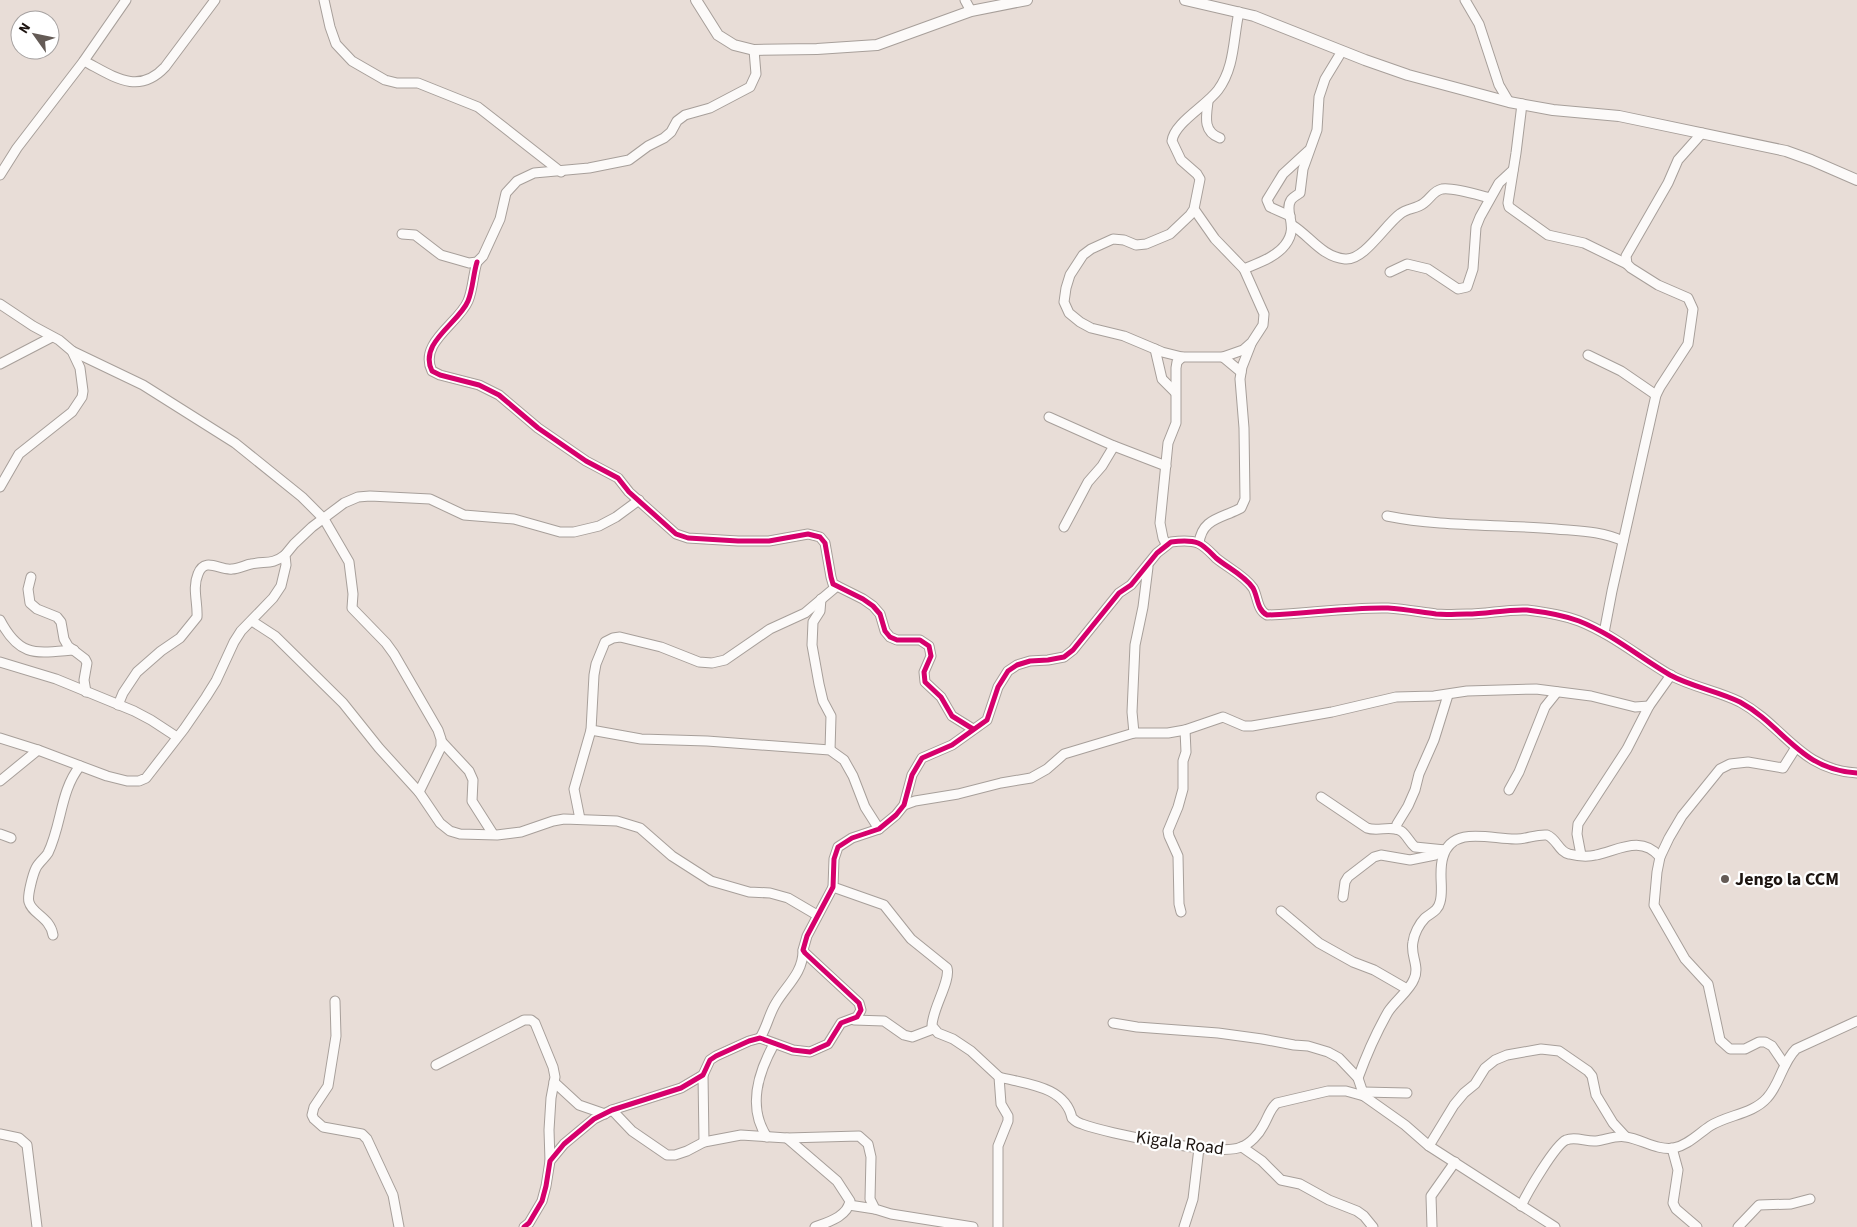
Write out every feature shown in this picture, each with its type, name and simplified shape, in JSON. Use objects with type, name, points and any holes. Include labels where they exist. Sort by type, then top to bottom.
[{"type":"street","points":[[0,175],[42,114],[84,61],[126,0]]},
{"type":"street","points":[[84,61],[126,81],[140,82],[153,78],[165,66],[215,0]]},
{"type":"street","points":[[324,0],[336,44],[352,61],[385,80],[398,83],[418,83],[478,107],[561,172]]},
{"type":"street","points":[[687,0],[697,1],[718,35],[734,45],[754,50],[817,49],[877,45],[971,11],[1027,0]]},
{"type":"street","points":[[965,0],[971,11]]},
{"type":"street","points":[[1185,0],[1254,16],[1408,75],[1509,102],[1553,110],[1619,116],[1786,151],[1857,180]]},
{"type":"street","points":[[1465,0],[1478,24],[1499,86],[1509,102]]},
{"type":"street","points":[[1239,12],[1230,69],[1221,86],[1208,102],[1179,126],[1172,141],[1181,160],[1200,179],[1194,209],[1186,220],[1162,238],[1138,245],[1124,240],[1113,239],[1091,249],[1079,260],[1070,275],[1064,302],[1069,313],[1080,322],[1104,332],[1124,336],[1155,349],[1182,357],[1224,357],[1243,350],[1252,342]]},
{"type":"street","points":[[754,50],[756,74],[752,83],[745,91],[710,108],[685,115],[677,121],[671,132],[664,138],[648,146],[629,160],[605,166],[561,172],[534,173],[517,181],[510,187],[500,219],[483,256],[477,262],[468,301],[456,319],[439,336],[431,349],[429,358],[431,369],[440,375],[479,385],[499,395],[538,428],[586,460],[618,478],[629,492],[671,531],[688,538],[769,541],[800,534],[816,535],[825,543],[831,581],[873,606],[880,614],[885,630],[890,638],[897,640],[920,640],[927,644],[931,649],[931,656],[924,672],[925,682],[941,698],[952,716],[973,730]]},
{"type":"street","points":[[1244,269],[1271,256],[1282,248],[1289,239],[1293,228],[1288,207],[1290,202],[1300,193],[1303,169],[1317,130],[1319,97],[1325,79],[1342,51]]},
{"type":"street","points":[[1208,102],[1207,127],[1210,132],[1220,138]]},
{"type":"street","points":[[1522,104],[1508,203],[1514,212],[1548,235],[1584,243],[1627,264],[1650,280],[1688,298],[1693,308],[1688,344],[1656,395],[1604,633]]},
{"type":"street","points":[[1627,264],[1626,256],[1668,183],[1678,160],[1702,133]]},
{"type":"street","points":[[1310,149],[1283,174],[1267,200],[1270,207],[1291,220],[1319,249],[1346,259],[1356,258],[1363,253],[1401,213],[1423,204],[1437,190],[1447,189],[1490,198]]},
{"type":"street","points":[[1390,272],[1407,264],[1428,269],[1458,289],[1466,287],[1472,269],[1476,227],[1500,180],[1513,170]]},
{"type":"street","points":[[1194,209],[1215,239],[1244,269],[1264,314],[1263,325],[1252,342],[1241,372],[1244,504],[1237,510],[1204,526],[1200,534],[1199,543]]},
{"type":"street","points":[[402,234],[415,235],[441,255],[465,263],[477,262]]},
{"type":"street","points":[[0,304],[66,345],[72,351],[143,385],[235,443],[302,497],[324,519],[349,562],[353,594],[352,608],[386,643],[394,654],[438,730],[442,742],[469,771],[473,780],[472,801],[493,834]]},
{"type":"street","points":[[0,364],[52,337]]},
{"type":"street","points":[[1155,349],[1162,379],[1175,392]]},
{"type":"street","points":[[0,487],[19,454],[62,422],[78,405],[82,397],[83,383],[80,368],[72,351]]},
{"type":"street","points":[[1588,355],[1621,371],[1656,395]]},
{"type":"street","points":[[1166,544],[1160,523],[1168,443],[1176,423],[1176,368],[1177,362],[1182,357]]},
{"type":"street","points":[[1224,357],[1241,372]]},
{"type":"street","points":[[1049,417],[1114,446],[1166,466]]},
{"type":"street","points":[[1064,527],[1088,482],[1102,466],[1114,446]]},
{"type":"street","points":[[118,705],[125,689],[137,672],[161,651],[180,638],[197,617],[195,588],[198,572],[202,568],[210,564],[233,569],[252,564],[277,561],[324,519],[351,500],[370,496],[430,499],[464,515],[500,517],[560,532],[574,532],[599,526],[616,517],[639,500]]},
{"type":"street","points":[[1386,516],[1432,524],[1513,526],[1601,533],[1623,541]]},
{"type":"street","points":[[760,1038],[776,1003],[803,962],[804,942],[833,886],[838,847],[852,838],[879,829],[896,815],[904,805],[912,775],[922,758],[966,737],[986,720],[998,687],[1008,671],[1030,661],[1064,657],[1073,650],[1119,593],[1131,585],[1166,544],[1177,541],[1199,543],[1243,577],[1256,594],[1262,613],[1267,614],[1388,608],[1438,614],[1476,614],[1526,610],[1578,621],[1604,633],[1671,675],[1739,702],[1759,715],[1796,749],[1823,765],[1836,770],[1857,773]]},
{"type":"street","points":[[0,738],[108,776],[127,781],[139,781],[146,778],[189,722],[216,681],[234,642],[281,586],[286,565],[285,555]]},
{"type":"street","points":[[1134,733],[1132,712],[1135,645],[1143,607],[1148,566]]},
{"type":"street","points":[[31,577],[28,596],[30,603],[37,609],[57,617],[61,622],[64,639],[87,663],[84,680],[86,692]]},
{"type":"street","points":[[580,819],[574,789],[591,730],[596,664],[603,644],[608,639],[620,637],[641,641],[680,653],[699,662],[712,663],[725,660],[770,629],[797,618],[837,586]]},
{"type":"street","points":[[821,599],[820,611],[813,622],[812,645],[819,684],[831,716],[830,750]]},
{"type":"street","points":[[0,620],[15,644],[23,649],[45,652],[74,650]]},
{"type":"street","points":[[252,621],[275,636],[343,703],[379,748],[419,792],[435,816],[450,831],[460,834],[493,834],[521,832],[553,821],[580,819],[617,821],[631,825],[649,835],[672,856],[711,881],[749,892],[782,896],[817,915]]},
{"type":"street","points":[[0,662],[56,679],[118,705],[151,720],[177,737]]},
{"type":"street","points":[[1580,855],[1577,834],[1578,824],[1627,749],[1649,706],[1671,675]]},
{"type":"street","points":[[904,805],[914,801],[958,794],[1001,783],[1031,778],[1047,769],[1064,754],[1134,733],[1185,730],[1223,717],[1244,726],[1252,726],[1332,712],[1396,697],[1521,689],[1591,696],[1635,707],[1649,706]]},
{"type":"street","points":[[1509,790],[1519,772],[1545,707],[1557,692]]},
{"type":"street","points":[[1396,829],[1396,824],[1408,806],[1415,790],[1419,774],[1434,740],[1448,695]]},
{"type":"street","points":[[591,730],[641,739],[764,744],[800,749],[830,750],[844,760],[866,807],[879,829]]},
{"type":"street","points":[[1181,912],[1179,904],[1178,856],[1168,831],[1183,789],[1186,752],[1185,730]]},
{"type":"street","points":[[419,792],[442,742]]},
{"type":"street","points":[[1785,1065],[1772,1046],[1765,1042],[1759,1042],[1745,1049],[1730,1049],[1720,1040],[1708,984],[1685,959],[1654,905],[1660,857],[1675,825],[1720,769],[1730,764],[1748,762],[1784,768],[1796,749]]},
{"type":"street","points":[[0,781],[38,750]]},
{"type":"street","points":[[54,935],[52,928],[29,903],[29,897],[36,867],[47,854],[55,835],[71,776],[80,766]]},
{"type":"street","points":[[1321,797],[1367,828],[1373,830],[1396,829],[1404,833],[1415,847],[1444,850]]},
{"type":"street","points":[[0,834],[11,838]]},
{"type":"street","points":[[1343,897],[1345,882],[1348,877],[1374,857],[1381,855],[1410,860],[1435,855],[1466,836],[1476,835],[1517,839],[1541,834],[1551,836],[1564,853],[1591,856],[1618,848],[1643,846],[1650,848],[1660,857]]},
{"type":"street","points":[[1358,1078],[1365,1058],[1388,1012],[1412,984],[1416,972],[1412,943],[1420,924],[1440,904],[1442,896],[1440,876],[1444,850]]},
{"type":"street","points":[[833,886],[884,905],[911,939],[947,968],[948,976],[933,1018],[933,1029]]},
{"type":"street","points":[[1281,911],[1320,943],[1407,989]]},
{"type":"street","points":[[803,952],[859,1003],[861,1010],[854,1020]]},
{"type":"street","points":[[335,1001],[336,1036],[328,1086],[314,1107],[312,1115],[323,1127],[362,1134],[367,1139],[393,1195],[399,1227]]},
{"type":"street","points":[[436,1065],[527,1019],[535,1023],[553,1067],[554,1082],[549,1113],[550,1161],[542,1201],[529,1223],[524,1227]]},
{"type":"street","points":[[704,1142],[702,1075],[705,1067],[716,1056],[749,1040],[760,1038],[803,1052],[816,1051],[831,1040],[836,1027],[840,1023],[854,1020],[884,1021],[904,1035],[912,1037],[933,1029]]},
{"type":"street","points":[[1521,1206],[1562,1143],[1567,1140],[1598,1141],[1608,1137],[1625,1136],[1656,1146],[1672,1148],[1687,1143],[1711,1126],[1758,1107],[1774,1089],[1788,1057],[1796,1049],[1857,1021]]},
{"type":"street","points":[[1113,1023],[1136,1028],[1218,1033],[1308,1046],[1328,1052],[1339,1058],[1358,1078],[1363,1094],[1407,1093]]},
{"type":"street","points":[[933,1029],[954,1039],[971,1051],[1000,1077],[1001,1104],[1008,1116],[1008,1121],[998,1146],[998,1227]]},
{"type":"street","points":[[767,1137],[761,1128],[758,1118],[756,1095],[763,1064],[774,1044]]},
{"type":"street","points":[[1429,1146],[1454,1105],[1474,1084],[1485,1068],[1495,1060],[1507,1055],[1541,1049],[1559,1051],[1588,1071],[1592,1076],[1596,1095],[1613,1123],[1625,1136]]},
{"type":"street","points":[[550,1161],[556,1153],[594,1119],[609,1112],[681,1088],[702,1075]]},
{"type":"street","name":"Kigala Road","points":[[1000,1077],[1052,1091],[1070,1108],[1072,1118],[1082,1125],[1129,1136],[1199,1148],[1232,1150],[1242,1147],[1262,1128],[1272,1108],[1277,1103],[1328,1091],[1346,1091],[1363,1094],[1405,1125],[1429,1146],[1555,1227]]},
{"type":"street","points":[[554,1082],[579,1105],[609,1112],[632,1132],[667,1155],[675,1155],[687,1151],[704,1142],[741,1135],[787,1138],[855,1135],[862,1137],[870,1150],[870,1199],[875,1209]]},
{"type":"street","points":[[0,1134],[22,1139],[27,1145],[37,1227]]},
{"type":"street","points":[[787,1138],[837,1181],[848,1196],[849,1205],[840,1216],[815,1227]]},
{"type":"street","points":[[1242,1147],[1262,1161],[1282,1180],[1300,1184],[1330,1200],[1357,1211],[1373,1227]]},
{"type":"street","points":[[1184,1227],[1193,1199],[1199,1148]]},
{"type":"street","points":[[1672,1148],[1678,1170],[1673,1203],[1676,1209],[1697,1227]]},
{"type":"street","points":[[1432,1227],[1431,1196],[1455,1162]]},
{"type":"street","points":[[1738,1227],[1759,1205],[1791,1204],[1810,1199]]},
{"type":"street","points":[[849,1205],[875,1209],[890,1214],[973,1227]]},
{"type":"cycle path","points":[[477,262],[468,301],[457,317],[441,334],[430,351],[429,361],[432,371],[440,375],[479,385],[499,395],[538,428],[586,461],[618,478],[629,492],[676,534],[688,538],[738,541],[769,541],[808,534],[820,537],[825,543],[833,584],[873,606],[880,614],[885,631],[890,637],[897,640],[920,640],[929,646],[931,656],[924,672],[925,682],[941,697],[952,716],[973,729]]},
{"type":"cycle path","points":[[524,1227],[529,1223],[542,1201],[550,1161],[564,1144],[594,1119],[612,1110],[681,1088],[703,1075],[710,1060],[749,1041],[760,1038],[793,1050],[810,1052],[828,1044],[841,1023],[857,1017],[861,1010],[859,1003],[803,950],[807,936],[833,887],[834,859],[838,847],[852,838],[879,829],[896,815],[904,805],[912,775],[922,758],[952,745],[987,720],[998,687],[1008,671],[1017,665],[1030,661],[1064,657],[1073,650],[1119,593],[1131,585],[1157,553],[1171,542],[1192,541],[1203,546],[1249,583],[1255,592],[1261,610],[1267,615],[1388,608],[1436,614],[1474,614],[1527,610],[1573,619],[1603,632],[1670,675],[1740,702],[1769,723],[1807,756],[1821,764],[1837,770],[1857,773]]},
{"type":"place","name":"Jengo la CCM","points":[[1725,879]]}]
